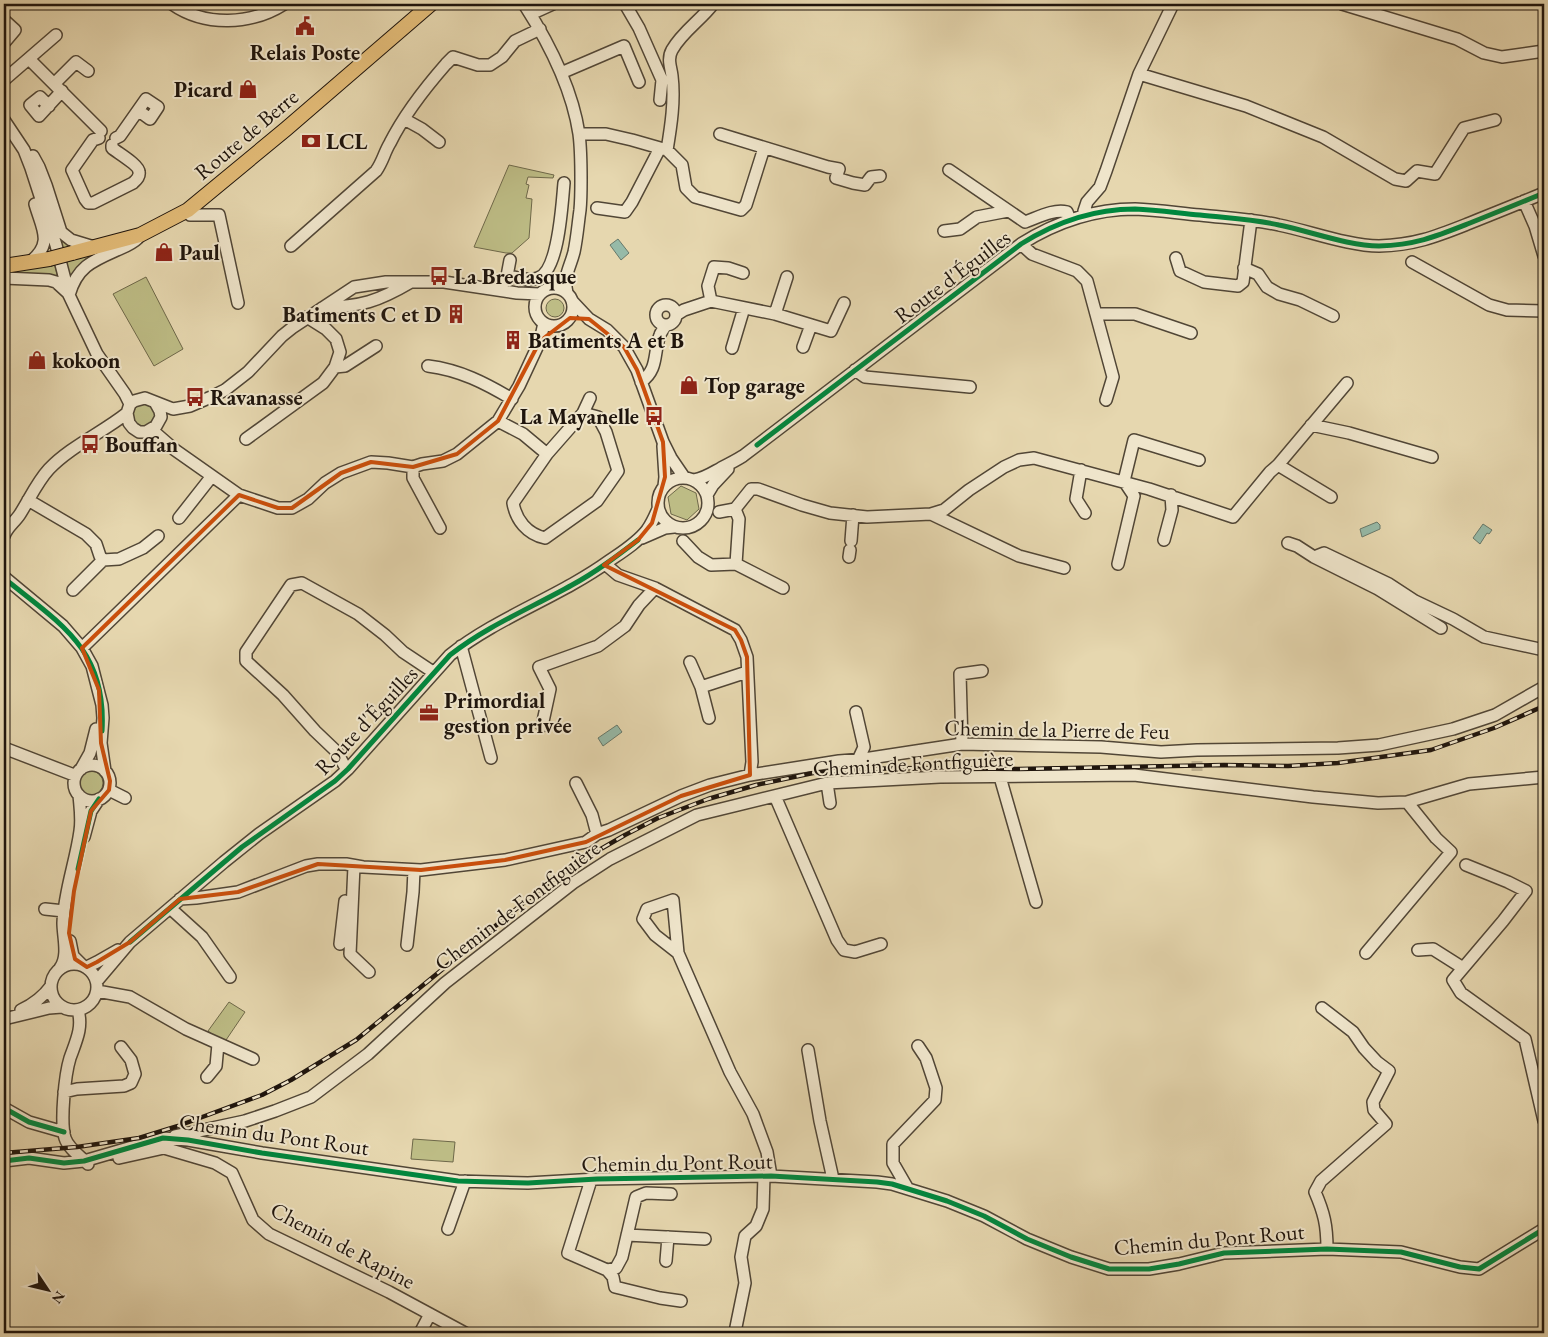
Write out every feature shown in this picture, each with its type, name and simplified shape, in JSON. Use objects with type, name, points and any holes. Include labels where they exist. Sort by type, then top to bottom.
[{"type":"main road","name":"Route de Berre","points":[[123,239],[173,211],[201,192],[421,4]]},
{"type":"main road","name":"Route de Berre","points":[[4,266],[72,254],[140,235],[188,210],[286,129],[431,4]]},
{"type":"street","points":[[172,4],[195,15],[215,20],[233,21],[250,19],[269,13],[284,4]]},
{"type":"street","points":[[524,4],[540,29],[561,73],[572,104],[579,134],[581,161],[580,204],[576,238],[565,283],[573,310],[570,318],[565,323],[558,326],[540,341]]},
{"type":"street","points":[[531,14],[553,4]]},
{"type":"street","points":[[625,4],[662,80],[660,100]]},
{"type":"street","points":[[597,208],[625,212],[664,149],[672,106],[673,81],[669,61],[671,51],[693,24],[713,4]]},
{"type":"street","points":[[1086,215],[1084,211],[1087,202],[1100,187],[1139,74],[1173,4]]},
{"type":"street","points":[[1342,4],[1457,39],[1484,53],[1502,57],[1544,51]]},
{"type":"street","points":[[4,20],[15,30],[4,43]]},
{"type":"street","points":[[291,246],[376,171],[404,119],[438,72],[454,57],[478,65],[490,65],[502,57],[515,41],[540,29]]},
{"type":"street","points":[[6,75],[29,59],[56,35]]},
{"type":"street","points":[[561,73],[624,46],[642,36]]},
{"type":"street","points":[[624,46],[639,82]]},
{"type":"street","points":[[29,59],[100,135]]},
{"type":"street","points":[[49,106],[58,88],[76,62],[88,72]]},
{"type":"street","points":[[1139,74],[1246,106],[1323,137],[1395,179],[1406,181],[1417,171],[1435,174],[1464,128],[1495,120]]},
{"type":"street","points":[[114,142],[107,130],[93,140],[72,170],[88,202],[93,203],[133,183],[138,178],[140,173],[138,167],[112,148],[114,142],[139,111]]},
{"type":"street","points":[[404,119],[422,129],[439,142]]},
{"type":"street","points":[[4,120],[24,150],[70,295],[97,354],[130,407],[133,428],[139,432],[152,430],[161,417],[173,409]]},
{"type":"street","points":[[579,134],[606,134],[664,149],[682,165],[686,188],[695,197],[741,210],[746,205],[764,148]]},
{"type":"street","points":[[720,134],[839,169],[836,178],[853,183],[865,185],[871,178],[880,176]]},
{"type":"street","points":[[16,138],[31,153],[39,167],[61,232],[71,240],[97,247]]},
{"type":"street","points":[[16,138],[18,154],[45,241],[45,245],[30,262]]},
{"type":"street","points":[[948,170],[1026,222],[1062,211],[1067,212],[1070,220]]},
{"type":"street","points":[[507,276],[527,279],[539,278],[548,270],[559,235],[564,183]]},
{"type":"street","name":"Route d'Éguilles","points":[[689,479],[700,479],[732,463],[1021,244],[1044,231],[1070,220],[1109,211],[1136,209],[1251,220],[1278,224],[1359,244],[1391,246],[1427,240],[1544,193]]},
{"type":"street","points":[[1524,201],[1535,226],[1544,256]]},
{"type":"street","points":[[188,210],[190,215],[219,214],[238,303]]},
{"type":"street","points":[[944,231],[960,229],[977,217],[1008,211]]},
{"type":"street","points":[[1176,258],[1180,271],[1204,282],[1238,286],[1243,282],[1251,220]]},
{"type":"street","points":[[70,295],[75,277],[85,266],[133,243],[140,235]]},
{"type":"street","points":[[559,235],[576,238]]},
{"type":"street","points":[[1021,244],[1032,254],[1077,271],[1087,281],[1113,377],[1106,400]]},
{"type":"street","points":[[500,291],[507,276],[510,260]]},
{"type":"street","points":[[1412,262],[1489,305],[1507,310],[1544,311]]},
{"type":"street","points":[[711,301],[708,286],[714,267],[728,268],[743,273]]},
{"type":"street","points":[[1244,268],[1258,274],[1267,286],[1279,294],[1300,300],[1333,316]]},
{"type":"street","points":[[558,326],[551,326],[538,318],[535,310],[536,301],[545,291],[566,276]]},
{"type":"street","points":[[775,314],[787,277]]},
{"type":"street","points":[[4,278],[49,280],[56,282],[70,295]]},
{"type":"street","points":[[4,532],[18,516],[49,470],[85,440],[114,422],[130,407],[145,398],[173,409],[184,408],[201,402],[225,390],[248,372],[282,336],[307,317],[354,287],[386,282],[444,282],[517,294],[562,289],[588,319],[607,330],[624,346],[637,370],[663,442],[671,458],[689,479],[702,486],[708,499],[719,512]]},
{"type":"street","points":[[321,308],[352,306],[372,302],[411,282]]},
{"type":"street","points":[[517,294],[535,310]]},
{"type":"street","points":[[641,382],[652,371],[655,363],[661,326],[656,314],[659,308],[665,305],[677,310],[711,301],[775,314],[831,331],[844,303]]},
{"type":"street","points":[[732,348],[744,308]]},
{"type":"street","points":[[661,326],[672,323],[677,310]]},
{"type":"street","points":[[1096,314],[1135,314],[1191,333]]},
{"type":"street","points":[[246,439],[323,383],[335,367],[340,352],[336,339],[326,329],[307,317]]},
{"type":"street","points":[[570,318],[588,319]]},
{"type":"street","points":[[152,430],[175,450],[239,496],[278,508],[292,508],[308,499],[325,483],[341,473],[371,462],[413,467],[442,461],[457,454],[498,421],[512,399],[540,341],[544,323]]},
{"type":"street","points":[[803,347],[811,325]]},
{"type":"street","points":[[335,367],[345,366],[376,346]]},
{"type":"street","points":[[428,366],[445,368],[465,374],[512,399]]},
{"type":"street","points":[[854,370],[865,377],[970,388]]},
{"type":"street","points":[[704,516],[736,509],[751,489],[758,489],[830,513],[867,517],[931,514],[944,510],[969,490],[1004,467],[1020,460],[1034,458],[1171,495],[1233,517],[1347,383]]},
{"type":"street","points":[[584,413],[598,417],[606,432],[618,471],[598,501],[545,538],[536,536],[523,526],[514,511],[513,503],[547,454],[584,413],[590,398]]},
{"type":"street","points":[[154,402],[158,406],[161,417]]},
{"type":"street","points":[[498,421],[523,434],[547,454]]},
{"type":"street","points":[[1311,425],[1349,433],[1432,457]]},
{"type":"street","points":[[1118,564],[1134,496],[1124,482],[1134,440],[1200,460]]},
{"type":"street","points":[[663,442],[664,486]]},
{"type":"street","name":"Route d'Éguilles","points":[[708,499],[713,485],[732,463]]},
{"type":"street","points":[[1278,465],[1331,497]]},
{"type":"street","points":[[413,467],[413,478],[440,528]]},
{"type":"street","points":[[1081,470],[1076,499],[1085,513]]},
{"type":"street","points":[[179,518],[212,476]]},
{"type":"street","points":[[689,479],[677,478],[664,486],[658,497],[658,509],[664,520],[674,527],[688,528],[700,522],[704,516],[708,499]]},
{"type":"street","points":[[1164,540],[1172,510],[1171,495]]},
{"type":"street","points":[[82,648],[239,496]]},
{"type":"street","points":[[28,500],[86,534],[96,544],[103,560]]},
{"type":"street","name":"Route d'Éguilles","points":[[638,540],[652,523],[658,509]]},
{"type":"street","points":[[736,509],[739,518],[736,564]]},
{"type":"street","points":[[931,514],[1019,556],[1064,568]]},
{"type":"street","points":[[850,549],[853,515]]},
{"type":"street","name":"Route d'Éguilles","points":[[84,966],[98,962],[130,942],[247,843],[336,781],[433,672],[461,646],[573,585],[638,540],[665,528],[674,527]]},
{"type":"street","points":[[72,590],[103,560],[119,559],[143,548],[158,536]]},
{"type":"street","points":[[683,540],[698,557],[711,566],[736,564],[783,588]]},
{"type":"street","points":[[1288,542],[1314,557],[1378,588],[1442,628]]},
{"type":"street","points":[[1314,557],[1324,553],[1389,584],[1415,601],[1453,619],[1484,637],[1544,650]]},
{"type":"street","points":[[604,564],[618,575],[654,588],[735,630],[742,640],[747,657],[752,762],[750,775]]},
{"type":"street","points":[[4,577],[63,626],[82,648],[92,666],[102,705],[103,718],[100,743],[105,771],[110,781],[109,790],[91,811],[70,917],[71,950],[75,959],[95,975],[97,986],[91,1003],[78,1010],[62,1007],[49,1008],[4,1019]]},
{"type":"street","points":[[348,769],[337,752],[315,731],[283,695],[246,661],[246,652],[291,585],[302,583],[358,614],[385,634],[403,652],[433,672]]},
{"type":"street","points":[[4,588],[58,631],[78,654],[91,680],[96,710],[95,735],[90,753],[78,772],[75,790],[78,796],[80,829],[64,911],[64,963],[55,973],[51,986],[44,996],[32,1005],[4,1019]]},
{"type":"street","points":[[542,726],[550,689],[539,667],[598,646],[625,626],[639,605],[654,588]]},
{"type":"street","points":[[461,646],[491,758]]},
{"type":"street","points":[[690,662],[701,687],[709,718]]},
{"type":"street","points":[[962,744],[960,674],[982,671]]},
{"type":"street","points":[[701,687],[747,672]]},
{"type":"street","points":[[1197,766],[1338,748],[1379,745],[1453,729],[1495,714],[1544,687]]},
{"type":"street","points":[[856,712],[864,747],[858,760]]},
{"type":"street","name":"Chemin de la Pierre de Feu","points":[[180,899],[238,892],[306,866],[318,864],[414,870],[505,860],[586,842],[597,834],[710,785],[750,775],[962,744],[1100,747],[1161,752],[1197,766],[1313,797],[1378,803],[1407,802],[1468,784],[1544,777]]},
{"type":"street","points":[[4,748],[78,772]]},
{"type":"street","points":[[78,772],[89,765],[98,766],[105,771]]},
{"type":"street","name":"Chemin de Fontfiguière","points":[[163,1138],[245,1121],[311,1097],[368,1054],[445,983],[573,883],[610,860],[697,815],[827,783],[940,777],[1134,775],[1197,766]]},
{"type":"street","points":[[1000,777],[1036,902]]},
{"type":"street","points":[[576,783],[592,815],[597,834]]},
{"type":"street","points":[[827,783],[830,803]]},
{"type":"street","points":[[109,790],[125,798]]},
{"type":"street","points":[[78,796],[84,800],[99,800]]},
{"type":"street","points":[[775,796],[837,940],[844,950],[855,952],[881,944]]},
{"type":"street","points":[[1366,953],[1451,852],[1436,838],[1407,802]]},
{"type":"street","points":[[340,944],[350,865]]},
{"type":"street","points":[[350,865],[350,954],[369,972]]},
{"type":"street","points":[[1466,865],[1526,891],[1453,980],[1461,993],[1525,1039],[1544,1121]]},
{"type":"street","points":[[407,945],[414,870]]},
{"type":"street","points":[[170,908],[202,938],[230,977]]},
{"type":"street","points":[[45,909],[64,911]]},
{"type":"street","name":"Route d'Éguilles","points":[[97,986],[130,942]]},
{"type":"street","points":[[1418,950],[1432,949],[1464,968]]},
{"type":"street","points":[[678,953],[730,1072],[753,1114],[767,1152],[764,1209],[756,1226],[745,1236],[741,1257],[745,1283],[736,1327]]},
{"type":"street","points":[[60,968],[71,964],[84,966]]},
{"type":"street","points":[[51,986],[54,998],[62,1007]]},
{"type":"street","points":[[97,986],[130,997],[186,1029],[253,1059]]},
{"type":"street","points":[[1322,1008],[1353,1032],[1364,1048],[1388,1071],[1373,1102],[1374,1110],[1386,1124],[1321,1181],[1315,1192],[1323,1212],[1328,1248]]},
{"type":"street","points":[[78,1010],[80,1017],[79,1034],[66,1071],[63,1110],[66,1140],[84,1161]]},
{"type":"street","points":[[207,1077],[216,1066],[218,1044]]},
{"type":"street","points":[[908,1189],[893,1163],[893,1144],[935,1100],[936,1088],[926,1058],[918,1046]]},
{"type":"street","points":[[64,1092],[77,1089],[124,1086],[131,1083],[136,1074],[131,1060],[121,1047]]},
{"type":"street","points":[[808,1050],[820,1122],[833,1179]]},
{"type":"street","points":[[4,1108],[29,1122],[64,1132]]},
{"type":"street","name":"Chemin du Pont Rout","points":[[84,1161],[163,1138],[188,1140],[262,1154],[465,1181],[528,1184],[591,1180],[767,1176],[877,1182],[947,1201],[977,1213],[1027,1239],[1109,1270],[1149,1269],[1224,1254],[1328,1248],[1401,1252],[1460,1267],[1479,1268],[1544,1229]]},
{"type":"street","name":"Chemin de Rapine","points":[[84,1161],[90,1166],[164,1148],[215,1163],[232,1173],[253,1220],[269,1234],[389,1292],[465,1333]]},
{"type":"street","points":[[4,1161],[30,1158],[64,1163],[84,1161]]},
{"type":"street","points":[[591,1180],[568,1253],[607,1270],[613,1277],[615,1287],[681,1301]]},
{"type":"street","points":[[448,1229],[465,1181]]},
{"type":"street","points":[[607,1270],[616,1268],[622,1257],[636,1197],[646,1193],[671,1194]]},
{"type":"street","points":[[626,1235],[706,1239]]},
{"type":"street","points":[[666,1261],[668,1237]]},
{"type":"street","points":[[420,1333],[430,1314]]},
{"type":"highlighted area","points":[[570,318],[589,319],[624,347],[637,370],[663,442],[665,477],[652,523],[638,540],[604,565],[735,630],[747,657],[750,775],[681,796],[586,842],[505,860],[421,870],[318,864],[238,892],[180,899],[130,942],[97,962],[87,967],[75,959],[69,933],[74,891],[91,811],[109,790],[110,781],[101,743],[99,690],[82,648],[239,495],[278,508],[292,508],[341,473],[371,462],[413,467],[457,454],[498,421],[540,341]]},
{"type":"shaded area","points":[[509,165],[554,175],[553,178],[528,177],[526,184],[529,185],[526,198],[532,199],[529,238],[512,253],[474,247]]},
{"type":"shaded area","points":[[58,233],[70,242],[66,249],[112,249],[71,279]]},
{"type":"shaded area","points":[[618,239],[629,253],[621,260],[610,245]]},
{"type":"shaded area","points":[[54,262],[58,278],[4,275],[4,271]]},
{"type":"shaded area","points":[[146,277],[183,349],[154,366],[113,294]]},
{"type":"shaded area","points":[[555,299],[561,302],[564,308],[561,314],[555,317],[549,314],[546,308],[549,302]]},
{"type":"shaded area","points":[[144,404],[152,407],[155,415],[152,423],[144,426],[136,423],[133,415],[136,407]]},
{"type":"shaded area","points":[[681,486],[696,493],[699,509],[687,520],[671,514],[668,497]]},
{"type":"shaded area","points":[[1377,522],[1380,525],[1380,529],[1362,537],[1360,529]]},
{"type":"shaded area","points":[[1483,524],[1492,530],[1489,534],[1487,533],[1480,544],[1473,538]]},
{"type":"shaded area","points":[[617,725],[622,732],[603,746],[598,738]]},
{"type":"shaded area","points":[[91,771],[96,772],[102,778],[102,788],[96,794],[91,795],[86,794],[80,788],[79,783],[80,778],[86,772]]},
{"type":"shaded area","points":[[229,1002],[245,1012],[224,1043],[208,1031]]},
{"type":"shaded area","points":[[413,1139],[455,1142],[453,1162],[411,1159]]},
{"type":"tunnel","points":[[1197,761],[1197,771]]},
{"type":"railway","points":[[4,1153],[77,1147],[139,1138],[178,1126],[262,1095],[291,1080],[356,1040],[543,887],[587,857],[658,818],[708,799],[756,785],[813,773],[860,769],[1288,766],[1338,763],[1431,750],[1494,728],[1544,706]]},
{"type":"cycle path","points":[[757,445],[1021,244],[1048,229],[1075,218],[1104,211],[1135,209],[1159,211],[1259,221],[1355,244],[1379,246],[1404,244],[1436,236],[1544,193]]},
{"type":"cycle path","points":[[130,942],[242,847],[335,781],[348,769],[450,655],[494,626],[589,575],[638,540]]},
{"type":"cycle path","points":[[5,579],[62,626],[88,659],[97,679],[102,703],[102,731]]},
{"type":"cycle path","points":[[78,869],[91,811],[99,799]]},
{"type":"cycle path","points":[[4,1108],[29,1122],[64,1132]]},
{"type":"cycle path","points":[[4,1161],[29,1158],[64,1163],[84,1161],[163,1138],[188,1140],[262,1153],[458,1181],[528,1183],[597,1179],[771,1176],[877,1182],[892,1184],[947,1201],[984,1216],[1027,1239],[1071,1257],[1109,1269],[1149,1269],[1224,1253],[1327,1249],[1401,1252],[1460,1267],[1479,1269],[1544,1229]]},
{"type":"place","name":"Relais Poste","points":[[305,26]]},
{"type":"place","name":"Picard","points":[[248,89]]},
{"type":"place","name":"LCL","points":[[311,141]]},
{"type":"place","name":"Paul","points":[[164,252]]},
{"type":"place","name":"La Bredasque","points":[[439,276]]},
{"type":"place","name":"Batiments C et D","points":[[456,314]]},
{"type":"place","name":"Batiments A et B","points":[[513,340]]},
{"type":"place","name":"kokoon","points":[[37,360]]},
{"type":"place","name":"Top garage","points":[[689,385]]},
{"type":"place","name":"Ravanasse","points":[[195,397]]},
{"type":"place","name":"La Mayanelle","points":[[654,416]]},
{"type":"place","name":"Bouffan","points":[[90,444]]},
{"type":"place","name":"Primordial gestion privée","points":[[429,713]]}]
